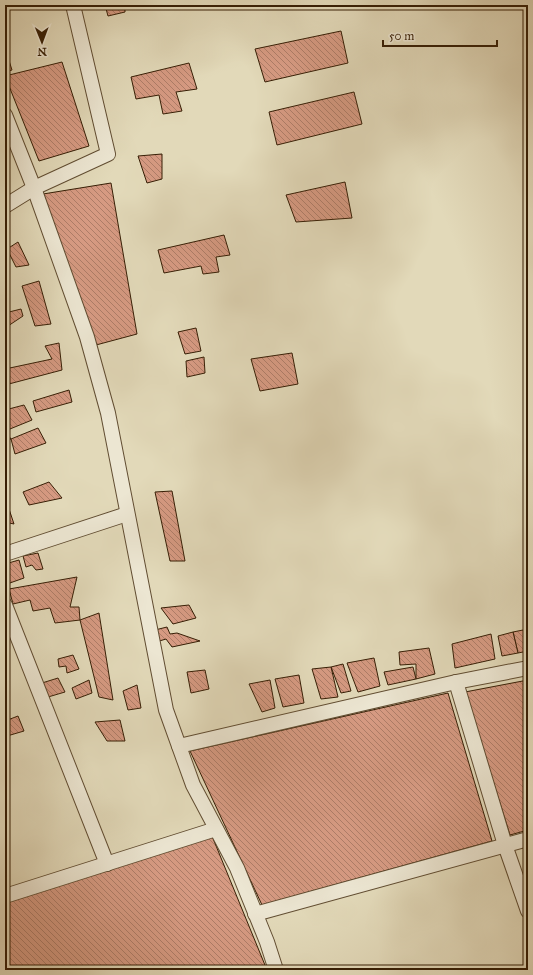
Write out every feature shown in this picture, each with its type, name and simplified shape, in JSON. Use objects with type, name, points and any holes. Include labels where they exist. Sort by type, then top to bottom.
[{"type":"street","points":[[5,206],[34,188],[108,154],[73,5]]},
{"type":"street","points":[[5,115],[34,188],[89,345],[108,414],[166,710],[193,785],[237,868],[256,914],[276,970]]},
{"type":"street","points":[[5,554],[127,514]]},
{"type":"street","points":[[5,605],[107,864]]},
{"type":"street","points":[[179,746],[456,682],[528,668]]},
{"type":"street","points":[[456,682],[505,845],[528,911]]},
{"type":"street","points":[[5,896],[216,829]]},
{"type":"street","points":[[256,914],[528,839]]},
{"type":"building","points":[[105,5],[125,5],[125,12],[108,16]]},
{"type":"building","points":[[341,31],[348,63],[265,82],[255,49]]},
{"type":"building","points":[[5,48],[12,70],[5,72]]},
{"type":"building","points":[[62,62],[89,146],[39,161],[5,76]]},
{"type":"building","points":[[189,63],[197,89],[176,92],[182,111],[163,114],[159,95],[136,99],[131,77]]},
{"type":"building","points":[[354,92],[362,124],[277,145],[269,112]]},
{"type":"building","points":[[162,154],[162,179],[147,183],[138,156]]},
{"type":"building","points":[[345,182],[352,218],[296,222],[286,195]]},
{"type":"building","points":[[111,183],[137,334],[96,345],[43,194]]},
{"type":"building","points":[[224,235],[230,255],[216,257],[219,272],[203,274],[201,266],[164,273],[158,250]]},
{"type":"building","points":[[18,242],[29,265],[16,267],[7,249]]},
{"type":"building","points":[[39,281],[51,324],[35,326],[22,286]]},
{"type":"building","points":[[21,309],[23,316],[5,328],[5,313]]},
{"type":"building","points":[[196,328],[201,351],[185,354],[178,332]]},
{"type":"building","points":[[59,343],[62,370],[5,385],[5,369],[52,359],[45,346]]},
{"type":"building","points":[[292,353],[298,384],[260,391],[251,359]]},
{"type":"building","points":[[204,357],[205,373],[187,377],[186,361]]},
{"type":"building","points":[[69,390],[72,402],[36,412],[33,401]]},
{"type":"building","points":[[24,405],[32,420],[5,431],[5,410]]},
{"type":"building","points":[[38,428],[46,443],[15,454],[11,439]]},
{"type":"building","points":[[5,431],[11,439],[5,441]]},
{"type":"building","points":[[49,482],[62,498],[29,505],[23,492]]},
{"type":"building","points":[[172,491],[185,561],[170,561],[155,492]]},
{"type":"building","points":[[6,500],[14,524],[5,522]]},
{"type":"building","points":[[38,553],[43,569],[36,570],[32,565],[26,567],[23,556]]},
{"type":"building","points":[[19,560],[24,578],[7,584],[5,577],[5,564]]},
{"type":"building","points":[[77,577],[70,607],[79,607],[80,620],[55,623],[50,608],[33,611],[30,600],[13,604],[9,589]]},
{"type":"building","points":[[189,605],[196,618],[173,624],[161,608]]},
{"type":"building","points":[[99,613],[113,700],[99,697],[80,620]]},
{"type":"building","points":[[167,627],[170,634],[177,633],[200,641],[172,647],[166,639],[156,642],[155,630]]},
{"type":"building","points":[[528,629],[528,651],[518,653],[513,632]]},
{"type":"building","points":[[513,632],[518,653],[502,656],[498,636]]},
{"type":"building","points":[[491,634],[495,659],[455,668],[452,644]]},
{"type":"building","points":[[429,648],[435,674],[416,679],[416,664],[400,665],[399,652]]},
{"type":"building","points":[[73,655],[79,669],[67,673],[66,666],[59,667],[58,659]]},
{"type":"building","points":[[374,658],[380,686],[358,692],[347,663]]},
{"type":"building","points":[[343,664],[351,691],[341,693],[331,667]]},
{"type":"building","points":[[331,667],[338,697],[321,699],[312,669]]},
{"type":"building","points":[[413,667],[416,679],[388,685],[384,672]]},
{"type":"building","points":[[205,670],[209,689],[191,693],[187,672]]},
{"type":"building","points":[[299,675],[304,703],[283,707],[275,679]]},
{"type":"building","points":[[58,678],[65,692],[48,697],[42,683]]},
{"type":"building","points":[[89,680],[92,693],[76,699],[72,688]]},
{"type":"building","points":[[270,680],[275,708],[262,712],[249,684]]},
{"type":"building","points":[[528,680],[528,830],[510,835],[465,692]]},
{"type":"building","points":[[137,685],[141,708],[128,710],[123,691]]},
{"type":"building","points":[[448,693],[492,841],[262,905],[190,751]]},
{"type":"building","points":[[18,716],[24,731],[7,736],[5,731],[5,721]]},
{"type":"building","points":[[120,720],[125,741],[107,741],[95,722]]},
{"type":"building","points":[[212,836],[267,970],[5,970],[5,901]]}]
